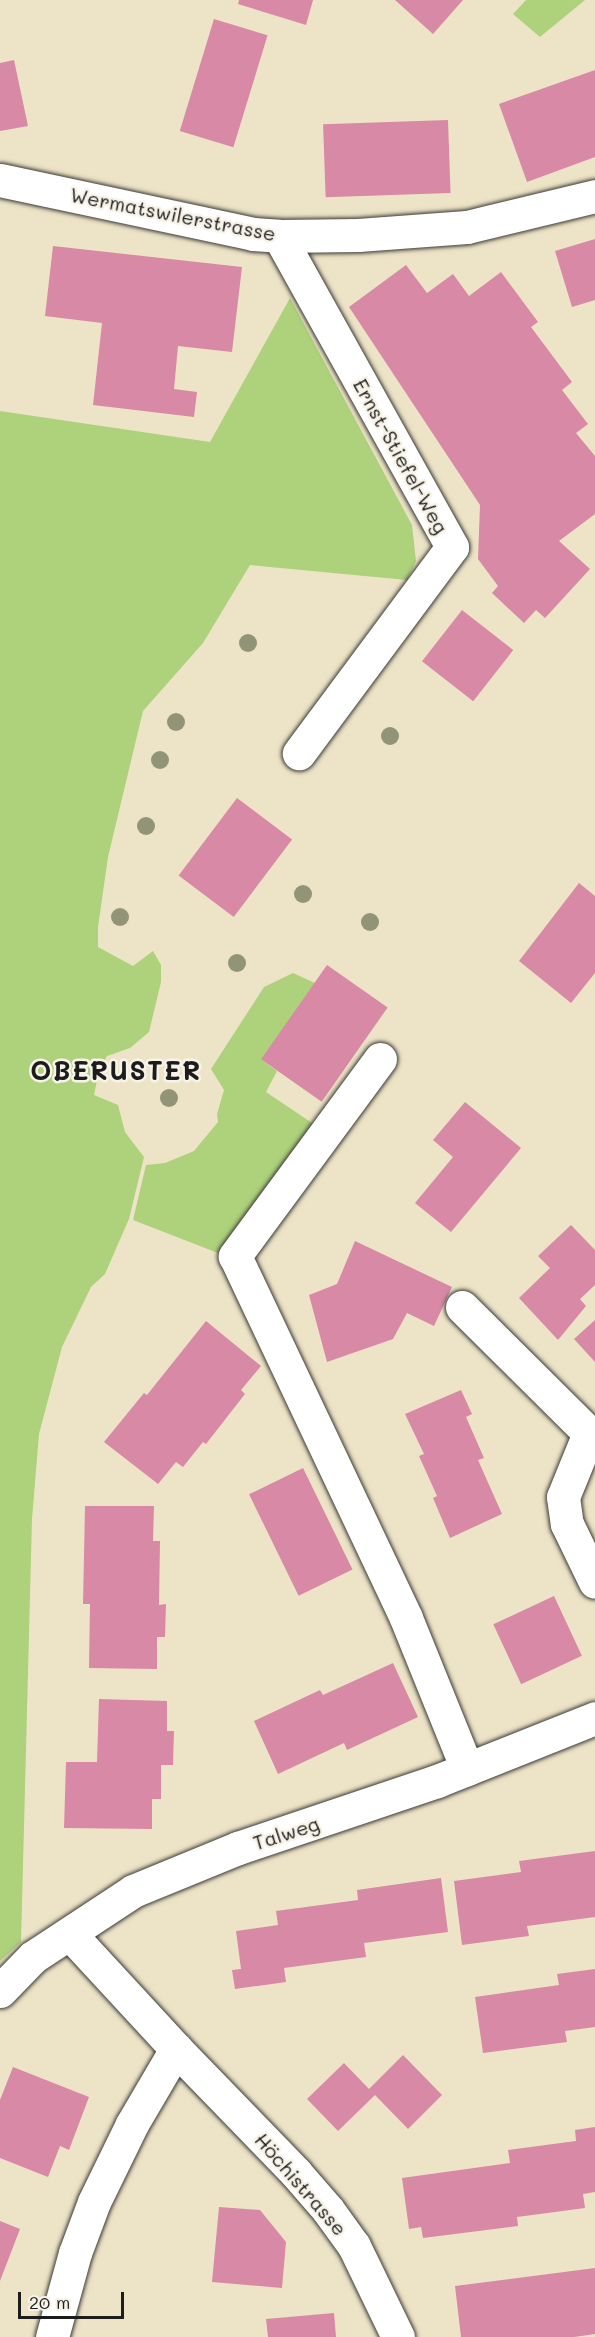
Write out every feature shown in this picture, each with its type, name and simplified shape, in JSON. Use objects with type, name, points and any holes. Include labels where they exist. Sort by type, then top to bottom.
[{"type":"street","name":"Wermatswilerstrasse","points":[[0,180],[253,234],[279,236],[358,235],[467,226],[595,196]]},
{"type":"street","name":"Ernst-Stiefel-Weg","points":[[279,236],[452,547],[299,753]]},
{"type":"street","points":[[380,1059],[235,1256],[406,1618],[467,1769]]},
{"type":"street","points":[[462,1307],[589,1433],[563,1497],[567,1524],[595,1582]]},
{"type":"street","name":"Talweg","points":[[0,1991],[33,1957],[133,1891],[184,1869],[467,1769],[595,1718]]},
{"type":"street","name":"Höchistrasse","points":[[70,1934],[176,2049],[296,2173],[328,2210],[354,2246],[398,2337]]},
{"type":"street","points":[[52,2337],[75,2253],[94,2202],[132,2124],[176,2049]]},
{"type":"green space","points":[[526,0],[585,0],[540,37],[513,14]]},
{"type":"green space","points":[[290,298],[412,525],[416,561],[407,580],[250,565],[203,643],[143,711],[108,857],[98,927],[98,947],[133,966],[153,951],[161,965],[161,982],[149,1032],[130,1048],[107,1056],[99,1071],[94,1095],[118,1105],[125,1132],[144,1157],[129,1219],[105,1274],[91,1287],[62,1347],[39,1434],[32,1519],[21,1942],[0,1961],[0,411],[210,442]]},
{"type":"green space","points":[[293,973],[315,983],[262,1060],[277,1071],[266,1092],[315,1125],[223,1255],[133,1220],[146,1165],[165,1163],[194,1151],[218,1122],[217,1114],[224,1090],[211,1069],[264,987]]},
{"type":"building","points":[[239,0],[313,0],[306,25],[238,4]]},
{"type":"building","points":[[395,0],[463,0],[433,34]]},
{"type":"building","points":[[214,19],[268,35],[233,147],[180,131]]},
{"type":"building","points":[[14,60],[28,126],[0,131],[0,63]]},
{"type":"building","points":[[595,70],[595,157],[527,182],[499,104]]},
{"type":"building","points":[[448,120],[451,193],[326,197],[323,124]]},
{"type":"building","points":[[595,239],[595,300],[572,307],[555,251]]},
{"type":"building","points":[[53,246],[242,267],[232,352],[178,346],[174,389],[197,392],[194,417],[93,405],[102,323],[45,316]]},
{"type":"building","points":[[406,265],[427,293],[453,274],[469,296],[501,272],[538,322],[531,327],[572,382],[562,390],[588,424],[576,433],[595,456],[595,514],[559,541],[590,569],[545,618],[536,610],[524,623],[492,593],[498,586],[478,559],[480,505],[349,307]]},
{"type":"building","points":[[462,610],[513,650],[473,701],[422,661]]},
{"type":"building","points":[[237,798],[292,840],[234,917],[179,875]]},
{"type":"building","points":[[579,883],[595,896],[595,973],[571,1003],[519,961]]},
{"type":"building","points":[[327,965],[388,1007],[322,1102],[261,1059]]},
{"type":"building","points":[[465,1102],[521,1148],[451,1232],[415,1203],[453,1157],[433,1140]]},
{"type":"building","points":[[571,1225],[595,1250],[595,1285],[580,1299],[586,1306],[558,1340],[519,1298],[550,1268],[538,1256]]},
{"type":"building","points":[[355,1241],[452,1287],[434,1326],[407,1313],[393,1339],[327,1362],[309,1295],[337,1284]]},
{"type":"building","points":[[595,1320],[595,1362],[574,1339]]},
{"type":"building","points":[[206,1321],[261,1366],[241,1390],[245,1394],[206,1444],[203,1442],[183,1467],[176,1462],[158,1484],[104,1442],[144,1393],[147,1395]]},
{"type":"building","points":[[461,1390],[472,1414],[466,1417],[484,1458],[478,1460],[502,1514],[450,1538],[433,1498],[437,1496],[419,1456],[424,1454],[405,1414]]},
{"type":"building","points":[[303,1468],[353,1570],[299,1596],[249,1494]]},
{"type":"building","points":[[85,1506],[154,1506],[153,1541],[160,1541],[159,1605],[166,1604],[165,1637],[157,1637],[157,1669],[89,1668],[90,1604],[83,1604]]},
{"type":"building","points":[[554,1596],[582,1656],[521,1684],[493,1624]]},
{"type":"building","points":[[393,1663],[418,1717],[347,1750],[344,1743],[278,1774],[254,1721],[320,1690],[323,1695]]},
{"type":"building","points":[[99,1699],[167,1701],[167,1731],[174,1731],[173,1765],[161,1765],[161,1799],[152,1799],[152,1829],[64,1828],[66,1762],[97,1762]]},
{"type":"building","points":[[595,1851],[595,1917],[527,1926],[529,1936],[462,1945],[454,1881],[521,1872],[519,1861]]},
{"type":"building","points":[[441,1878],[448,1932],[364,1943],[366,1957],[284,1968],[286,1982],[235,1989],[232,1970],[241,1969],[236,1931],[278,1925],[276,1911],[358,1900],[357,1890]]},
{"type":"building","points":[[595,1969],[595,2027],[565,2031],[567,2042],[483,2053],[475,1997],[559,1985],[557,1974]]},
{"type":"building","points":[[403,2055],[442,2095],[408,2129],[375,2095],[338,2131],[307,2099],[344,2063],[369,2089]]},
{"type":"building","points":[[13,2067],[89,2097],[69,2150],[60,2146],[48,2177],[0,2158],[0,2100]]},
{"type":"building","points":[[595,2127],[595,2192],[583,2194],[585,2208],[517,2217],[518,2226],[423,2238],[421,2227],[409,2229],[402,2178],[510,2163],[508,2150],[576,2141],[575,2130]]},
{"type":"building","points":[[219,2207],[260,2210],[286,2242],[282,2288],[212,2282]]},
{"type":"building","points":[[0,2221],[20,2229],[0,2281]]},
{"type":"building","points":[[595,2268],[595,2334],[574,2337],[461,2337],[455,2286]]},
{"type":"building","points":[[334,2313],[336,2337],[268,2337],[266,2319]]},
{"type":"district","name":"OBERUSTER","points":[[116,1071]]}]
